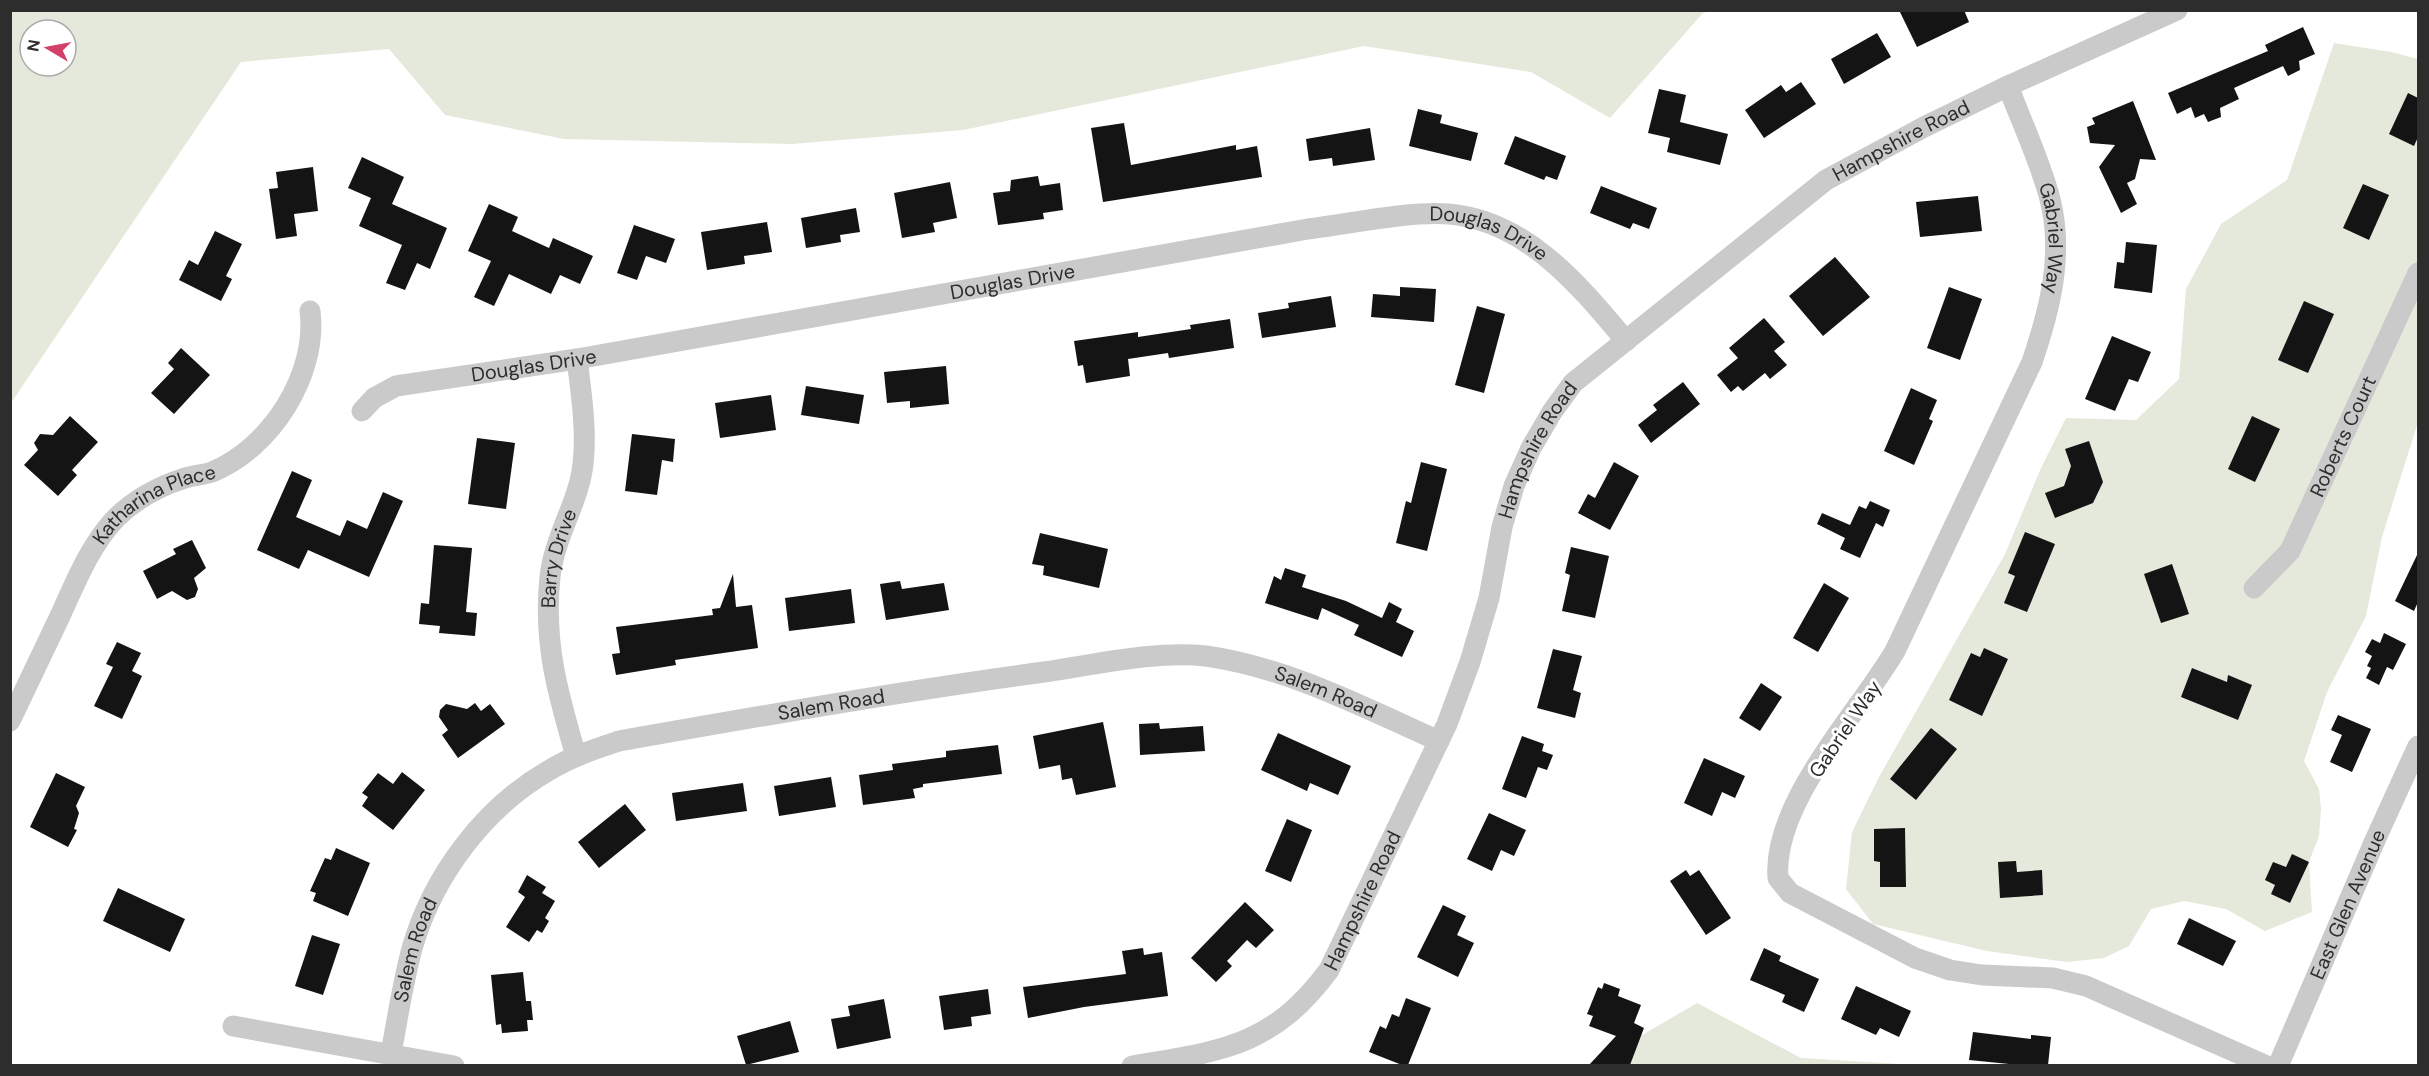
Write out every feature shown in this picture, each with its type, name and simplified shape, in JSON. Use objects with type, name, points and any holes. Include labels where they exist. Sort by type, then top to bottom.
[{"type":"street","name":"Hampshire Road","points":[[1132,1065],[1212,1053],[1240,1044],[1267,1031],[1291,1014],[1312,994],[1329,970],[1439,741],[1470,662],[1488,598],[1502,527],[1514,486],[1531,448],[1552,412],[1573,383],[1827,180],[1924,127],[2008,86],[2177,10]]},
{"type":"street","name":"Gabriel Way","points":[[2008,86],[2041,171],[2055,228],[2053,287],[2044,326],[2032,362],[1895,651],[1876,683],[1839,731],[1785,825],[1779,846],[1778,878],[1790,893],[1915,958],[1950,970],[2053,978],[2086,986],[2267,1065]]},
{"type":"street","name":"Douglas Drive","points":[[362,411],[374,398],[396,386],[576,359],[1296,231],[1427,214],[1475,218],[1502,227],[1526,240],[1591,299],[1626,341]]},
{"type":"street","name":"Roberts Court","points":[[2254,588],[2290,551],[2418,273]]},
{"type":"street","name":"Katharina Place","points":[[10,721],[86,559],[116,519],[135,502],[159,488],[211,472],[234,460],[272,426],[288,401],[308,360],[313,332],[310,311]]},
{"type":"street","name":"Barry Drive","points":[[576,359],[580,387],[583,464],[559,534],[550,574],[547,610],[549,651],[576,756]]},
{"type":"street","name":"Salem Road","points":[[391,1053],[413,945],[443,878],[464,846],[519,790],[576,756],[620,741],[895,692],[1180,654],[1244,663],[1281,673],[1324,689],[1439,741]]},
{"type":"street","name":"East Glen Avenue","points":[[2278,1065],[2418,746]]},
{"type":"street","points":[[233,1026],[454,1065]]},
{"type":"shaded area","points":[[11,10],[1710,10],[1703,13],[1610,118],[1531,72],[1364,46],[963,130],[792,144],[564,139],[445,115],[389,49],[241,62],[11,403]]},
{"type":"shaded area","points":[[2334,43],[2391,52],[2418,59],[2418,422],[2382,537],[2366,616],[2327,692],[2304,761],[2319,789],[2321,809],[2319,836],[2309,862],[2312,912],[2265,931],[2226,909],[2184,901],[2151,909],[2129,946],[2104,958],[2067,962],[1987,951],[1873,924],[1846,889],[1852,832],[1879,777],[2005,554],[2041,468],[2066,418],[2136,420],[2179,379],[2186,289],[2221,224],[2287,180]]},
{"type":"shaded area","points":[[1697,1003],[1801,1058],[1916,1065],[1589,1066]]},
{"type":"building","points":[[1899,10],[1964,10],[1969,22],[1917,47]]},
{"type":"building","points":[[2303,27],[2315,54],[2299,61],[2300,70],[2288,76],[2283,66],[2234,88],[2239,99],[2220,108],[2221,117],[2208,122],[2204,114],[2195,118],[2191,107],[2177,114],[2168,93],[2268,51],[2265,45]]},
{"type":"building","points":[[1877,33],[1891,57],[1844,84],[1831,59]]},
{"type":"building","points":[[1801,82],[1816,104],[1764,138],[1745,110],[1781,85],[1786,92]]},
{"type":"building","points":[[1659,89],[1686,95],[1680,122],[1728,134],[1720,165],[1667,152],[1670,138],[1648,133]]},
{"type":"building","points":[[2408,93],[2418,98],[2418,137],[2414,146],[2389,134]]},
{"type":"building","points":[[2133,101],[2156,160],[2140,159],[2135,179],[2127,183],[2137,204],[2121,213],[2099,167],[2115,145],[2090,143],[2087,127],[2095,124],[2092,118]]},
{"type":"building","points":[[1418,109],[1442,115],[1440,123],[1478,133],[1471,161],[1409,146]]},
{"type":"building","points":[[1124,123],[1131,165],[1236,145],[1236,150],[1257,146],[1262,177],[1103,202],[1091,128]]},
{"type":"building","points":[[1370,128],[1375,160],[1333,166],[1332,158],[1309,161],[1306,139]]},
{"type":"building","points":[[1515,136],[1566,156],[1557,180],[1546,176],[1544,180],[1504,164]]},
{"type":"building","points":[[362,157],[404,177],[392,204],[447,228],[430,269],[417,263],[405,290],[386,283],[402,245],[359,226],[371,198],[348,188]]},
{"type":"building","points":[[313,167],[318,211],[294,214],[297,236],[276,239],[269,189],[278,188],[276,172]]},
{"type":"building","points":[[1038,176],[1040,186],[1060,183],[1063,210],[1043,213],[1044,219],[998,225],[993,193],[1010,191],[1011,180]]},
{"type":"building","points":[[950,182],[957,218],[933,223],[935,232],[902,238],[894,193]]},
{"type":"building","points":[[2363,184],[2389,195],[2369,240],[2343,228]]},
{"type":"building","points":[[1601,186],[1657,208],[1649,229],[1633,223],[1630,229],[1590,213]]},
{"type":"building","points":[[1978,196],[1982,231],[1920,237],[1916,202]]},
{"type":"building","points":[[489,204],[518,217],[512,231],[549,248],[553,238],[593,256],[580,284],[560,275],[551,294],[509,274],[494,306],[474,297],[491,261],[468,251]]},
{"type":"building","points":[[856,208],[860,232],[840,235],[841,242],[806,248],[801,218]]},
{"type":"building","points":[[767,222],[772,252],[744,256],[745,264],[707,270],[701,232]]},
{"type":"building","points":[[634,225],[675,239],[666,263],[646,256],[637,280],[617,273]]},
{"type":"building","points":[[215,231],[242,244],[226,276],[232,279],[221,301],[179,280],[189,260],[198,265]]},
{"type":"building","points":[[2126,242],[2157,245],[2152,293],[2114,288],[2117,262],[2124,263]]},
{"type":"building","points":[[1835,257],[1870,297],[1823,336],[1789,296]]},
{"type":"building","points":[[1400,287],[1436,289],[1434,322],[1371,317],[1373,294],[1400,296]]},
{"type":"building","points":[[1949,287],[1982,299],[1960,360],[1927,348]]},
{"type":"building","points":[[1331,296],[1336,327],[1262,338],[1258,313],[1289,308],[1288,303]]},
{"type":"building","points":[[2304,301],[2334,314],[2308,373],[2278,360]]},
{"type":"building","points":[[1477,306],[1505,314],[1484,393],[1455,385]]},
{"type":"building","points":[[1764,318],[1785,342],[1774,351],[1787,365],[1770,379],[1765,373],[1743,391],[1738,386],[1731,392],[1717,375],[1738,358],[1729,348]]},
{"type":"building","points":[[1230,319],[1234,348],[1169,358],[1168,353],[1128,359],[1130,376],[1086,383],[1083,365],[1078,366],[1074,341],[1138,332],[1138,337],[1191,329],[1190,325]]},
{"type":"building","points":[[2112,336],[2151,352],[2138,382],[2129,379],[2115,411],[2085,399]]},
{"type":"building","points":[[181,348],[210,375],[174,414],[151,393],[174,369],[168,363]]},
{"type":"building","points":[[946,366],[949,404],[910,408],[910,401],[887,403],[884,372]]},
{"type":"building","points":[[1683,382],[1700,404],[1651,443],[1638,425],[1657,410],[1653,405]]},
{"type":"building","points":[[806,386],[864,395],[859,424],[801,415]]},
{"type":"building","points":[[1911,388],[1937,400],[1929,419],[1933,421],[1914,465],[1884,451]]},
{"type":"building","points":[[771,395],[776,430],[720,438],[715,403]]},
{"type":"building","points":[[70,416],[98,442],[72,470],[77,475],[58,496],[24,465],[38,450],[34,443],[40,434],[53,435]]},
{"type":"building","points":[[2252,416],[2280,429],[2255,482],[2228,469]]},
{"type":"building","points":[[632,434],[675,439],[673,462],[662,460],[657,495],[625,491]]},
{"type":"building","points":[[477,438],[515,443],[506,509],[468,504]]},
{"type":"building","points":[[2089,441],[2103,482],[2093,503],[2055,518],[2045,493],[2064,486],[2071,466],[2065,449]]},
{"type":"building","points":[[1421,462],[1447,469],[1427,551],[1396,543],[1406,501],[1411,503]]},
{"type":"building","points":[[1614,462],[1639,476],[1610,530],[1578,513],[1588,494],[1595,498]]},
{"type":"building","points":[[292,471],[312,480],[296,517],[340,536],[347,520],[367,529],[383,492],[403,501],[369,577],[308,550],[299,569],[257,550]]},
{"type":"building","points":[[1870,501],[1890,510],[1883,527],[1876,523],[1860,558],[1840,549],[1845,538],[1817,524],[1822,513],[1850,525],[1859,506],[1866,509]]},
{"type":"building","points":[[2025,532],[2055,544],[2027,612],[2004,603],[2015,576],[2008,573]]},
{"type":"building","points":[[1040,533],[1108,549],[1099,588],[1043,575],[1044,566],[1032,564]]},
{"type":"building","points":[[192,540],[206,568],[194,578],[198,589],[195,597],[187,600],[172,591],[157,599],[143,571],[176,554],[173,549]]},
{"type":"building","points":[[434,545],[472,548],[466,612],[477,613],[475,636],[439,633],[440,626],[419,624],[421,603],[429,604]]},
{"type":"building","points":[[1571,547],[1609,556],[1595,618],[1562,611],[1570,575],[1565,573]]},
{"type":"building","points":[[2418,553],[2418,602],[2414,611],[2395,601]]},
{"type":"building","points":[[2172,564],[2189,614],[2161,623],[2144,574]]},
{"type":"building","points":[[1285,568],[1306,575],[1302,587],[1346,601],[1382,618],[1389,602],[1402,609],[1396,622],[1414,631],[1402,657],[1354,635],[1359,625],[1322,608],[1318,620],[1265,603],[1274,576],[1281,580]]},
{"type":"building","points":[[733,574],[736,607],[752,605],[758,648],[675,660],[676,665],[616,675],[612,654],[620,653],[616,627],[713,615],[712,609],[720,608]]},
{"type":"building","points":[[900,581],[902,589],[944,583],[949,610],[886,620],[880,584]]},
{"type":"building","points":[[1824,583],[1849,598],[1818,652],[1793,638]]},
{"type":"building","points":[[851,589],[855,623],[789,631],[785,598]]},
{"type":"building","points":[[2384,633],[2406,644],[2393,670],[2387,667],[2379,685],[2366,678],[2371,668],[2367,666],[2372,656],[2365,652],[2372,639],[2380,643]]},
{"type":"building","points":[[117,642],[141,653],[132,671],[142,676],[122,719],[94,706],[113,667],[106,664]]},
{"type":"building","points":[[1984,648],[2008,659],[1982,716],[1949,700],[1971,653],[1980,657]]},
{"type":"building","points":[[1553,649],[1582,656],[1573,690],[1581,693],[1575,718],[1537,708]]},
{"type":"building","points":[[2192,668],[2227,682],[2228,675],[2252,685],[2238,720],[2181,697]]},
{"type":"building","points":[[1761,683],[1782,697],[1760,731],[1739,718]]},
{"type":"building","points":[[475,703],[481,711],[490,704],[505,724],[458,758],[442,735],[448,730],[439,717],[440,710],[446,704],[467,709]]},
{"type":"building","points":[[2338,715],[2371,729],[2352,772],[2330,762],[2342,735],[2331,730]]},
{"type":"building","points":[[1103,722],[1116,787],[1076,795],[1072,778],[1062,780],[1060,765],[1039,769],[1033,736]]},
{"type":"building","points":[[1159,723],[1160,729],[1203,726],[1205,751],[1140,755],[1139,724]]},
{"type":"building","points":[[1931,728],[1957,749],[1916,800],[1890,779]]},
{"type":"building","points":[[1278,733],[1351,766],[1338,795],[1310,783],[1307,791],[1261,770]]},
{"type":"building","points":[[1522,736],[1544,744],[1542,751],[1553,755],[1547,770],[1538,767],[1526,798],[1502,789]]},
{"type":"building","points":[[998,745],[1002,774],[923,784],[923,787],[913,789],[915,798],[863,805],[859,775],[893,770],[892,764],[946,757],[946,751]]},
{"type":"building","points":[[1704,758],[1745,776],[1735,798],[1722,792],[1712,816],[1684,803]]},
{"type":"building","points":[[402,772],[425,790],[393,830],[362,806],[368,797],[362,793],[378,773],[393,784]]},
{"type":"building","points":[[56,773],[85,787],[76,806],[79,813],[74,829],[77,830],[68,847],[30,827]]},
{"type":"building","points":[[831,777],[836,807],[779,816],[774,786]]},
{"type":"building","points":[[743,783],[747,811],[676,821],[672,793]]},
{"type":"building","points":[[625,804],[646,830],[599,868],[578,842]]},
{"type":"building","points":[[1489,813],[1526,830],[1514,856],[1501,850],[1492,871],[1467,859]]},
{"type":"building","points":[[1287,819],[1312,830],[1291,882],[1265,871]]},
{"type":"building","points":[[1905,828],[1906,887],[1880,887],[1880,862],[1874,861],[1874,829]]},
{"type":"building","points":[[336,848],[370,863],[348,916],[313,901],[316,893],[310,891],[325,858],[331,860]]},
{"type":"building","points":[[2292,854],[2309,862],[2290,903],[2271,894],[2275,885],[2265,880],[2273,862],[2286,867]]},
{"type":"building","points":[[2016,861],[2017,872],[2042,870],[2043,895],[2000,898],[1998,862]]},
{"type":"building","points":[[1686,870],[1690,876],[1699,870],[1731,918],[1706,935],[1670,881]]},
{"type":"building","points":[[527,875],[546,887],[542,893],[555,901],[545,918],[549,921],[542,933],[537,930],[529,942],[506,927],[525,897],[518,892]]},
{"type":"building","points":[[118,888],[185,919],[170,952],[103,921]]},
{"type":"building","points":[[1245,902],[1274,930],[1256,948],[1247,940],[1227,961],[1232,966],[1216,982],[1191,958]]},
{"type":"building","points":[[1443,905],[1466,916],[1457,935],[1474,943],[1458,977],[1417,957]]},
{"type":"building","points":[[2189,918],[2236,941],[2223,966],[2177,944]]},
{"type":"building","points":[[312,935],[340,944],[323,995],[295,986]]},
{"type":"building","points":[[1143,948],[1144,955],[1162,952],[1168,996],[1084,1007],[1028,1018],[1023,987],[1126,974],[1122,951]]},
{"type":"building","points":[[1764,948],[1781,956],[1779,961],[1819,979],[1804,1012],[1782,1002],[1785,995],[1750,980]]},
{"type":"building","points":[[523,972],[526,1001],[531,1001],[533,1020],[527,1020],[528,1031],[502,1033],[501,1024],[496,1025],[491,975]]},
{"type":"building","points":[[1604,983],[1620,989],[1618,996],[1641,1005],[1634,1023],[1644,1028],[1630,1065],[1589,1065],[1616,1036],[1589,1026],[1593,1016],[1587,1014],[1598,987],[1602,989]]},
{"type":"building","points":[[1856,986],[1911,1011],[1899,1037],[1880,1028],[1876,1035],[1841,1019]]},
{"type":"building","points":[[988,989],[991,1014],[971,1017],[972,1026],[944,1030],[939,996]]},
{"type":"building","points":[[1406,998],[1431,1008],[1408,1065],[1402,1065],[1369,1052],[1380,1026],[1386,1029],[1392,1014],[1399,1017]]},
{"type":"building","points":[[884,999],[891,1038],[837,1049],[831,1019],[850,1016],[848,1006]]},
{"type":"building","points":[[790,1021],[799,1052],[746,1065],[737,1036]]},
{"type":"building","points":[[1973,1032],[2031,1039],[2031,1035],[2051,1037],[2048,1065],[2019,1065],[1969,1060]]}]
